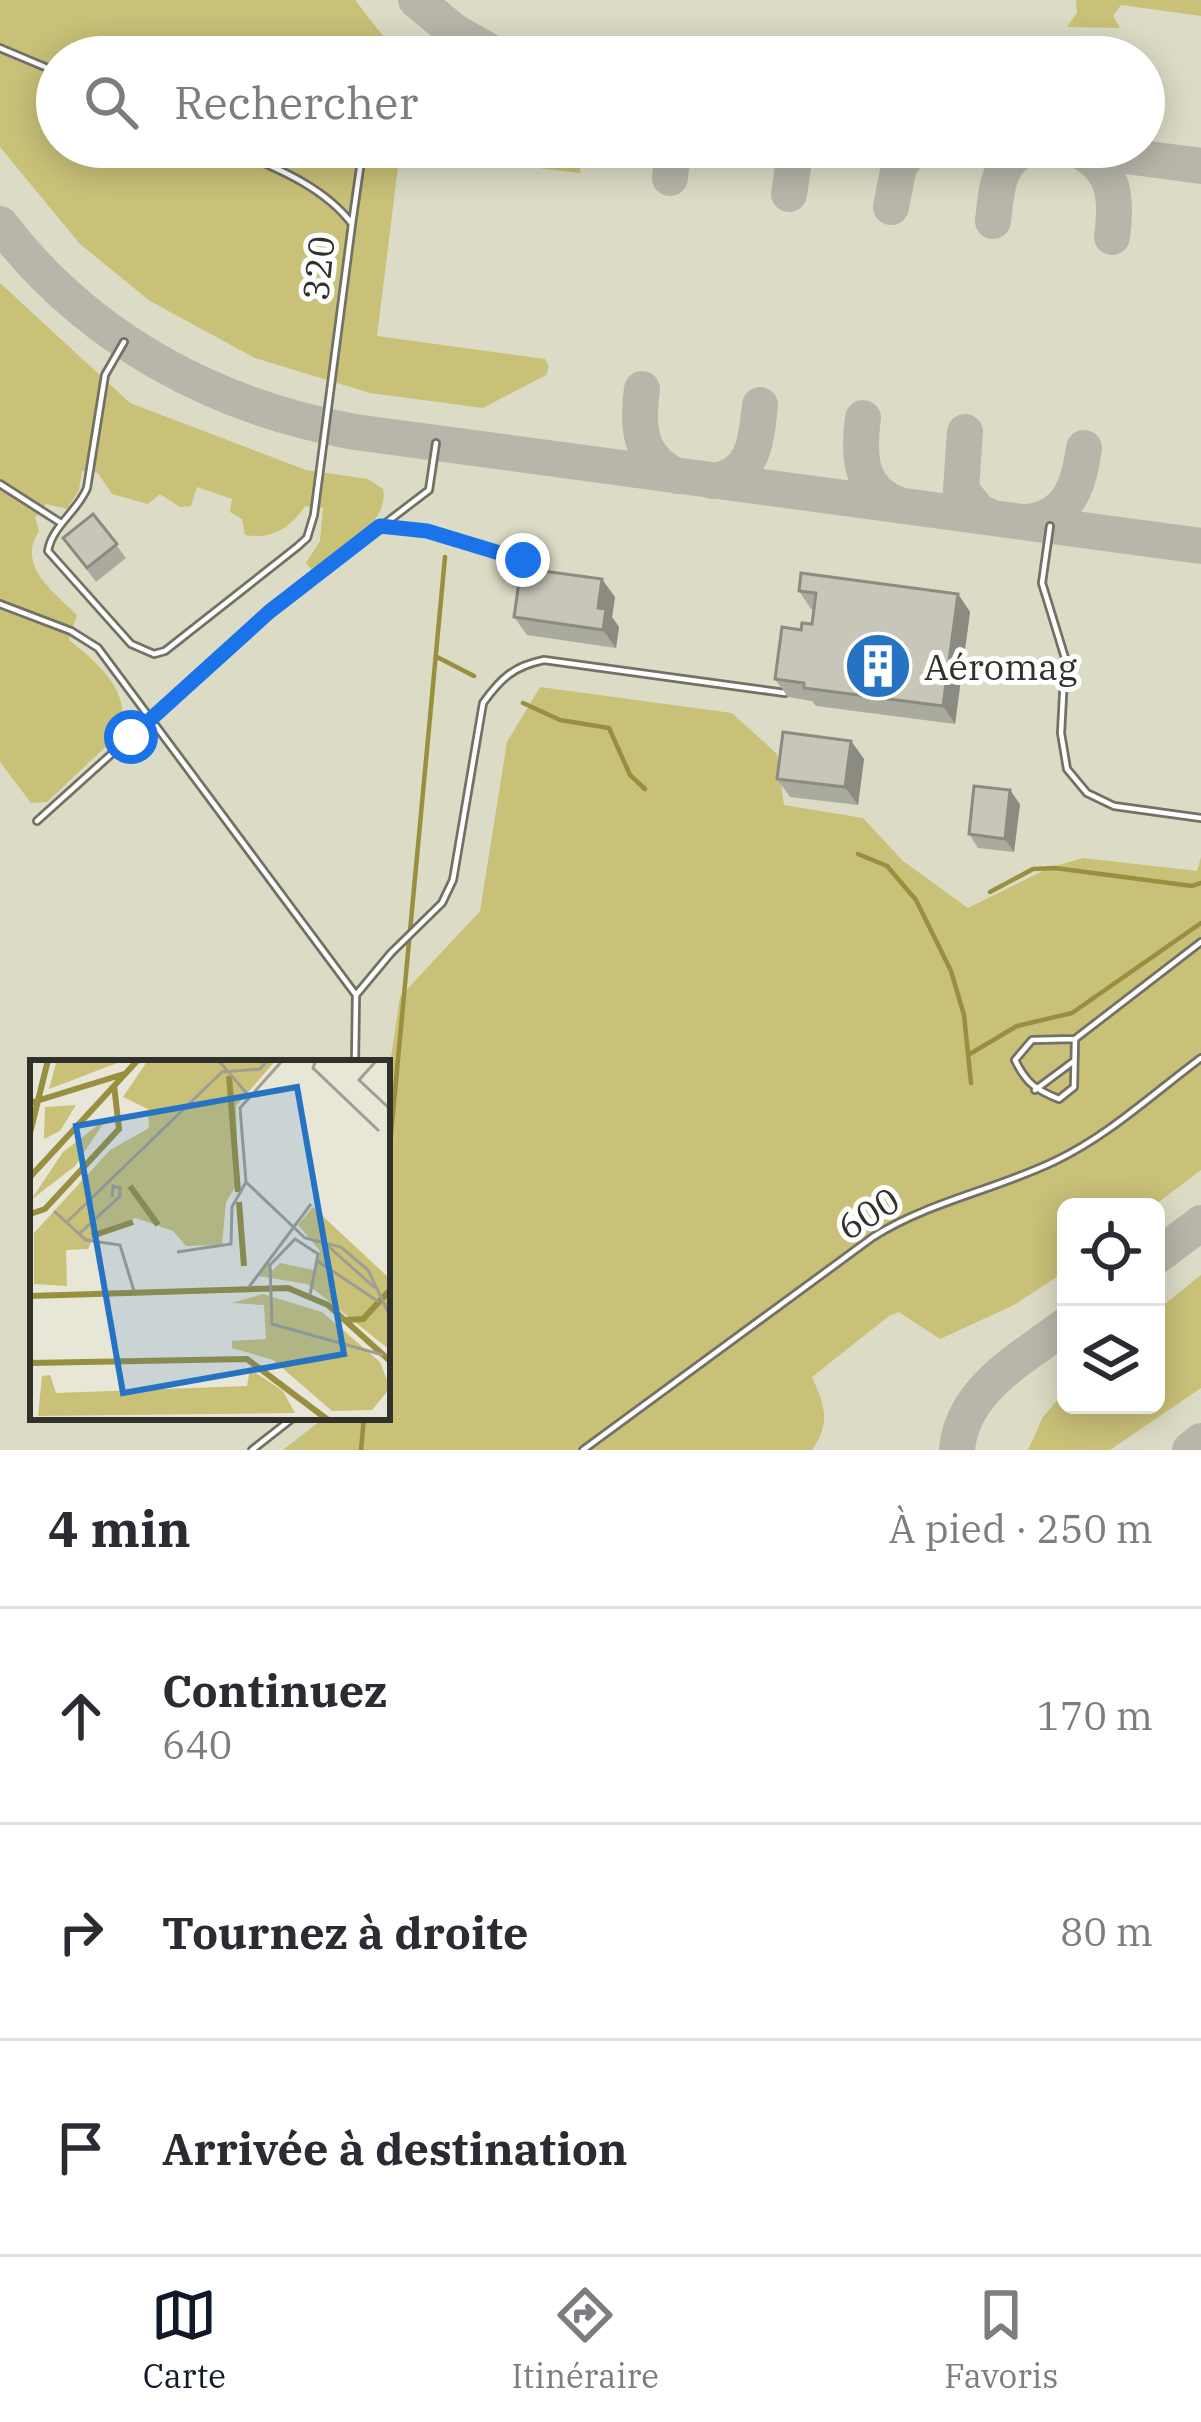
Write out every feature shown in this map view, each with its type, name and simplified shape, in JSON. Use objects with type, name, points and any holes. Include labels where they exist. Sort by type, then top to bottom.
[{"type":"lane","points":[[0,47],[36,63]]},
{"type":"lane","name":"320","points":[[62,524],[50,540],[51,558],[130,644],[154,654],[164,651],[307,538],[314,515],[352,224],[342,210],[272,168]]},
{"type":"lane","points":[[352,224],[360,168]]},
{"type":"lane","points":[[0,484],[62,524],[81,503],[88,488],[105,374],[124,342]]},
{"type":"lane","points":[[38,821],[269,612],[429,490],[436,443]]},
{"type":"lane","points":[[380,526],[427,531],[533,564]]},
{"type":"lane","points":[[1050,526],[1042,583],[1065,658],[1060,734],[1067,769],[1098,800],[1201,818]]},
{"type":"lane","points":[[1,603],[71,631],[98,648],[356,995],[356,1060]]},
{"type":"lane","points":[[356,995],[442,903],[453,880],[483,703],[518,665],[544,660],[785,693]]},
{"type":"lane","points":[[1075,1040],[1074,1087],[1059,1099],[1024,1079],[1015,1060],[1032,1040],[1075,1040],[1201,942]]},
{"type":"lane","name":"600","points":[[583,1450],[883,1231],[916,1213],[1080,1148],[1201,1058]]},
{"type":"lane","points":[[1036,1090],[1074,1060]]},
{"type":"lane","points":[[252,1450],[263,1447],[291,1420]]},
{"type":"shaded area","points":[[0,0],[1201,0],[1201,1450],[0,1450]]},
{"type":"shaded area","points":[[0,0],[355,0],[383,36],[36,36],[36,168],[398,168],[377,336],[545,359],[546,375],[483,408],[370,393],[255,358],[150,301],[80,244],[0,147]]},
{"type":"shaded area","points":[[1076,0],[1201,0],[1201,16],[1121,5],[1113,16],[1120,28],[1067,27],[1077,13]]},
{"type":"shaded area","points":[[539,168],[580,168],[580,173]]},
{"type":"shaded area","points":[[0,283],[130,403],[306,470],[368,479],[383,489],[379,514],[370,525],[312,570],[306,563],[320,541],[323,508],[305,506],[280,531],[245,535],[242,519],[230,512],[232,499],[197,487],[191,506],[180,507],[160,494],[148,504],[112,494],[98,473],[82,471],[79,490],[67,509],[46,504],[35,518],[39,531],[33,544],[35,567],[77,615],[69,640],[103,671],[122,708],[116,737],[47,802],[31,803],[0,762]]},
{"type":"shaded area","points":[[540,687],[732,713],[777,754],[784,805],[863,818],[903,861],[968,908],[1049,868],[1083,858],[1197,871],[1201,857],[1201,1170],[1164,1198],[1057,1198],[1057,1277],[1014,1305],[940,1339],[899,1312],[889,1316],[812,1377],[824,1414],[812,1450],[283,1450],[321,1420],[390,1420],[390,1065],[400,997],[480,911],[507,742]]},
{"type":"shaded area","points":[[1201,1275],[1201,1388],[1165,1413],[1165,1306]]},
{"type":"shaded area","points":[[1057,1401],[1057,1414],[1163,1414],[1110,1450],[1028,1450],[1043,1417]]},
{"type":"building","points":[[93,514],[117,544],[87,568],[63,538]]},
{"type":"building","points":[[521,568],[602,579],[598,608],[606,609],[603,630],[514,617]]},
{"type":"building","name":"Aéromag","points":[[801,573],[958,594],[943,706],[804,688],[804,683],[775,679],[782,627],[801,630],[802,623],[812,624],[816,593],[799,591]]},
{"type":"building","points":[[783,732],[851,741],[845,787],[777,779]]},
{"type":"building","points":[[974,786],[1010,790],[1005,839],[969,834]]},
{"type":"waterway","points":[[390,1145],[445,557]]},
{"type":"waterway","points":[[437,657],[474,676]]},
{"type":"waterway","points":[[523,703],[560,720],[609,728],[630,775],[645,789]]},
{"type":"waterway","points":[[858,854],[887,866],[916,900],[951,971],[964,1015],[971,1083]]},
{"type":"waterway","points":[[990,892],[1033,869],[1055,868],[1192,886],[1201,883]]},
{"type":"waterway","points":[[968,1055],[1017,1026],[1072,1013],[1201,923]]},
{"type":"waterway","points":[[361,1450],[364,1420]]},
{"type":"taxiway","points":[[416,0],[462,36]]},
{"type":"taxiway","points":[[1165,161],[1201,166]]},
{"type":"taxiway","points":[[670,178],[671,168]]},
{"type":"taxiway","points":[[789,194],[793,168]]},
{"type":"taxiway","points":[[891,207],[899,168]]},
{"type":"taxiway","points":[[993,221],[1005,168]]},
{"type":"taxiway","points":[[1102,168],[1111,186],[1112,237]]},
{"type":"taxiway","points":[[0,224],[34,265],[113,333],[204,385],[303,421],[355,432],[1201,546]]},
{"type":"taxiway","points":[[642,389],[640,416],[647,450],[677,476]]},
{"type":"taxiway","points":[[712,481],[726,478],[745,464],[760,405]]},
{"type":"taxiway","points":[[863,418],[864,470],[876,491],[900,505]]},
{"type":"taxiway","points":[[965,432],[961,490],[979,512],[993,518]]},
{"type":"taxiway","points":[[1026,522],[1062,507],[1075,487],[1084,448]]},
{"type":"taxiway","points":[[1165,1250],[1201,1223]]},
{"type":"taxiway","points":[[957,1450],[961,1429],[982,1393],[1057,1331]]},
{"type":"taxiway","points":[[1190,1450],[1201,1441]]},
{"type":"place","name":"Aéromag","points":[[878,666]]},
{"type":"route","points":[[131,737],[269,612],[380,526],[427,531],[523,560]]}]
